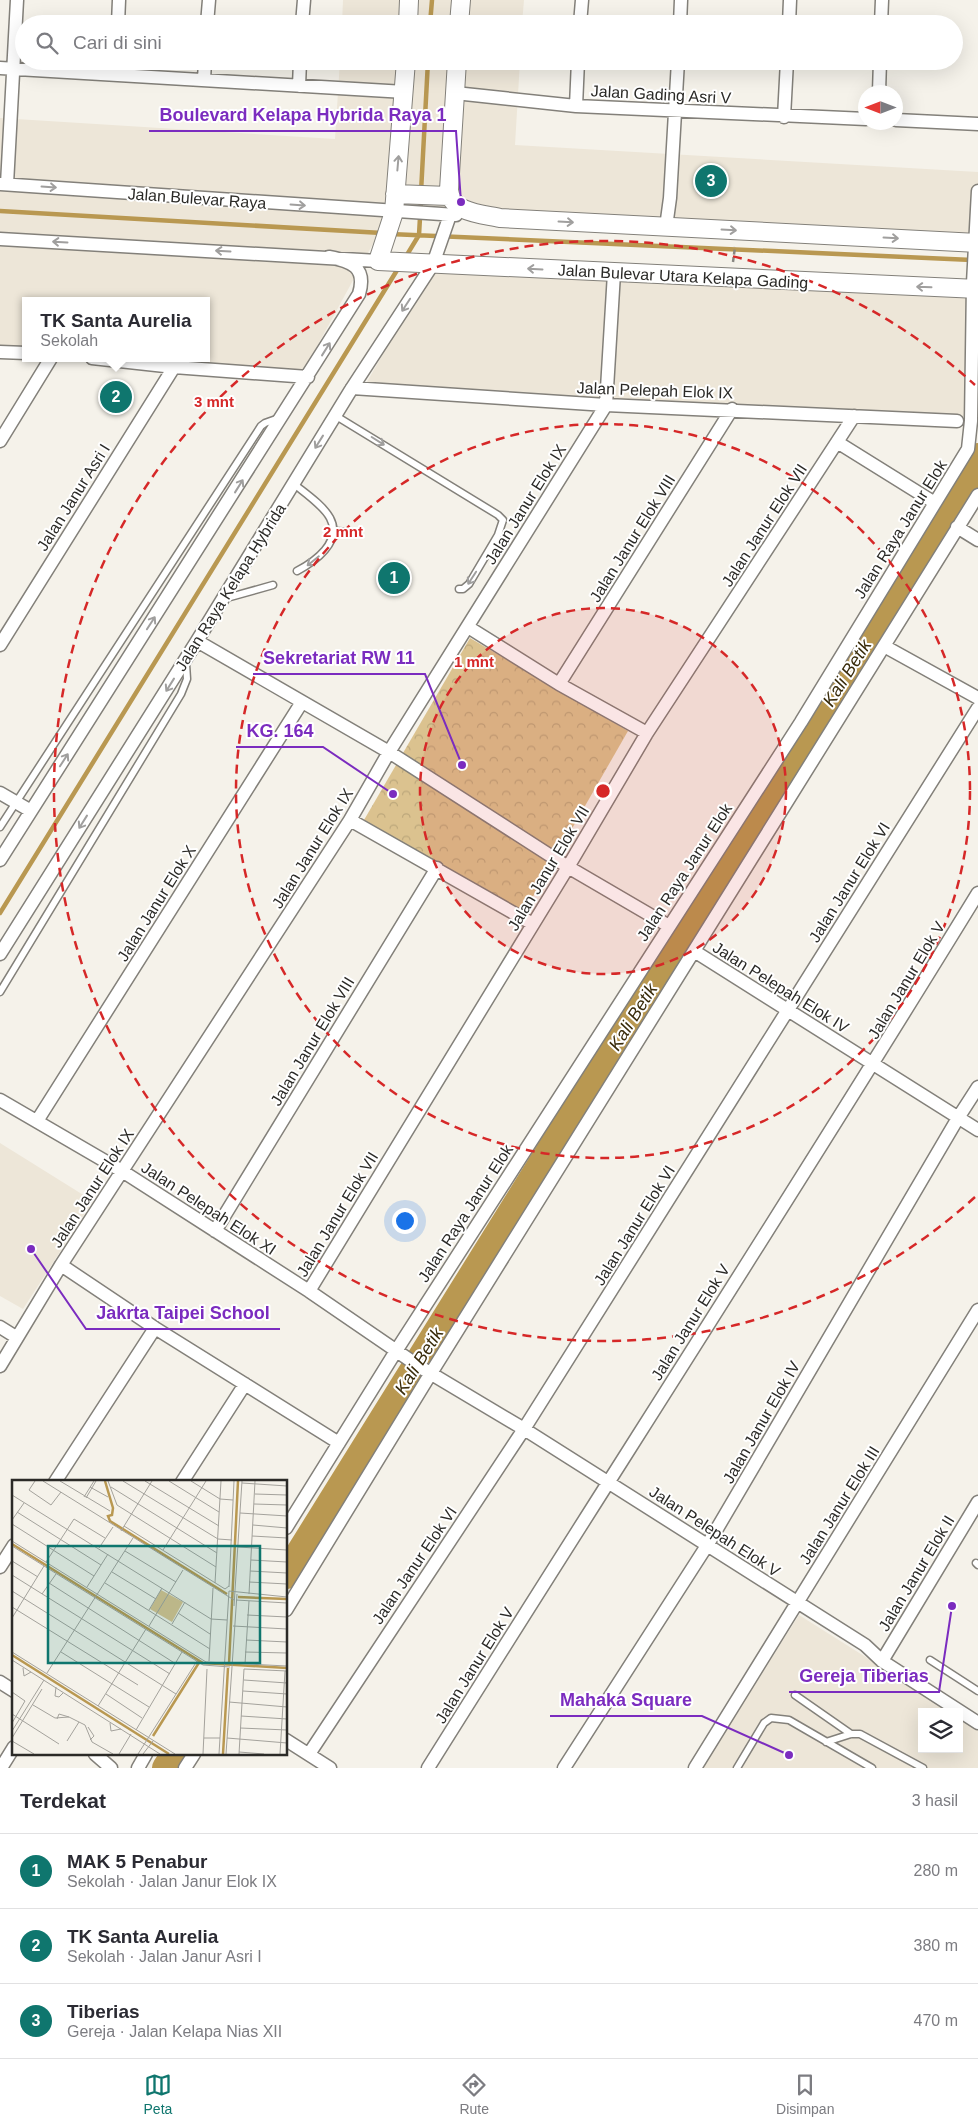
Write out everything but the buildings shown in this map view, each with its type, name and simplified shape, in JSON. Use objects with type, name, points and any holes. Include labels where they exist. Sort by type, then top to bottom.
[{"type":"main road","points":[[408,15],[409,0]]},
{"type":"main road","points":[[460,15],[461,0]]},
{"type":"main road","points":[[382,259],[399,206],[406,70]]},
{"type":"main road","points":[[456,70],[449,196],[455,205],[460,208],[500,218],[976,246]]},
{"type":"main road","points":[[399,206],[431,195],[449,196]]},
{"type":"main road","name":"Jalan Bulevar Utara Kelapa Gading","points":[[382,259],[614,273],[975,288]]},
{"type":"street","points":[[16,15],[17,0]]},
{"type":"street","points":[[118,15],[119,0]]},
{"type":"street","points":[[208,15],[209,0]]},
{"type":"street","points":[[303,15],[304,0]]},
{"type":"street","points":[[581,15],[582,0]]},
{"type":"street","points":[[680,15],[681,0]]},
{"type":"street","points":[[789,15],[790,0]]},
{"type":"street","points":[[881,15],[882,0]]},
{"type":"street","points":[[4,184],[15,34]]},
{"type":"street","points":[[0,68],[13,69]]},
{"type":"street","points":[[30,70],[405,92]]},
{"type":"street","points":[[115,70],[115,75]]},
{"type":"street","points":[[204,80],[205,70]]},
{"type":"street","points":[[299,86],[300,70]]},
{"type":"street","points":[[576,106],[578,70]]},
{"type":"street","points":[[666,227],[677,70]]},
{"type":"street","points":[[784,117],[787,70]]},
{"type":"street","points":[[879,85],[880,70]]},
{"type":"street","name":"Jalan Gading Asri V","points":[[455,94],[576,106],[784,117],[858,119]]},
{"type":"street","points":[[903,120],[978,124]]},
{"type":"street","name":"Jalan Bulevar Raya","points":[[4,184],[399,206]]},
{"type":"street","name":"Jalan Raya Janur Elok","points":[[288,1525],[801,722],[968,449],[971,421],[978,191]]},
{"type":"street","points":[[399,206],[447,218],[500,218]]},
{"type":"street","name":"Jalan Raya Kelapa Hybrida","points":[[0,954],[198,641],[431,261],[447,218]]},
{"type":"street","points":[[0,239],[329,258],[382,259]]},
{"type":"street","points":[[0,860],[283,418],[360,294],[362,285],[360,272],[355,266],[343,260],[329,258]]},
{"type":"street","name":"Jalan Janur Elok IX","points":[[0,1366],[61,1265],[350,820],[389,752],[606,405],[614,273]]},
{"type":"street","points":[[0,352],[22,353]]},
{"type":"street","points":[[0,441],[49,362]]},
{"type":"street","points":[[128,362],[308,377]]},
{"type":"street","name":"Jalan Janur Asri I","points":[[0,645],[174,367]]},
{"type":"street","name":"Jalan Pelepah Elok IX","points":[[352,388],[606,405],[732,409],[958,421]]},
{"type":"street","name":"Jalan Janur Elok VIII","points":[[559,684],[732,409]]},
{"type":"street","name":"Jalan Janur Elok VII","points":[[309,1291],[568,867],[647,733],[854,416]]},
{"type":"street","points":[[837,442],[935,503]]},
{"type":"street","points":[[288,1607],[425,1370],[694,951],[974,500]]},
{"type":"street","points":[[958,525],[978,540]]},
{"type":"street","points":[[468,627],[559,684],[647,733]]},
{"type":"street","points":[[198,641],[389,752],[568,867],[669,926]]},
{"type":"street","points":[[884,646],[978,698]]},
{"type":"street","name":"Jalan Janur Elok X","points":[[37,1122],[302,702]]},
{"type":"street","name":"Jalan Janur Elok VI","points":[[309,1754],[524,1429],[978,708]]},
{"type":"street","points":[[0,793],[31,811]]},
{"type":"street","points":[[350,820],[533,924]]},
{"type":"street","name":"Jalan Janur Elok VIII","points":[[215,1231],[437,868]]},
{"type":"street","name":"Jalan Janur Elok V","points":[[428,1768],[872,1065],[978,893]]},
{"type":"street","name":"Jalan Pelepah Elok IV","points":[[694,951],[872,1065],[978,1130]]},
{"type":"street","name":"Jalan Janur Elok IV","points":[[564,1768],[708,1544],[978,1087]]},
{"type":"street","name":"Jalan Pelepah Elok XI","points":[[0,1100],[122,1171],[309,1291],[425,1370]]},
{"type":"street","points":[[61,1265],[155,1328],[339,1443]]},
{"type":"street","name":"Jalan Janur Elok III","points":[[694,1768],[798,1604],[978,1310]]},
{"type":"street","points":[[0,1327],[16,1338]]},
{"type":"street","points":[[56,1480],[155,1328]]},
{"type":"street","name":"Jalan Pelepah Elok V","points":[[425,1370],[524,1429],[708,1544],[798,1604],[865,1645],[882,1660],[978,1723]]},
{"type":"street","points":[[183,1480],[245,1384]]},
{"type":"street","name":"Jalan Janur Elok II","points":[[882,1660],[978,1502]]},
{"type":"street","points":[[0,1566],[12,1548]]},
{"type":"street","points":[[0,1682],[12,1690]]},
{"type":"street","points":[[288,1741],[330,1768]]},
{"type":"street","points":[[1,1768],[12,1750]]},
{"type":"street","points":[[97,1756],[111,1768]]},
{"type":"street","points":[[138,1768],[145,1756]]},
{"type":"street","points":[[185,1768],[193,1756]]},
{"type":"lane","points":[[336,416],[498,515],[503,520],[498,535],[469,584],[464,589],[459,589]]},
{"type":"lane","points":[[0,827],[261,426],[283,418]]},
{"type":"lane","points":[[294,484],[330,518],[334,530],[328,546],[312,563],[297,571]]},
{"type":"lane","points":[[334,530],[351,532]]},
{"type":"lane","points":[[223,599],[273,585]]},
{"type":"lane","points":[[0,992],[181,694],[186,679],[186,660]]},
{"type":"lane","points":[[930,1660],[978,1691]]},
{"type":"lane","points":[[795,1694],[851,1734]]},
{"type":"lane","points":[[737,1768],[764,1723],[771,1718],[789,1720],[872,1768]]},
{"type":"lane","points":[[826,1742],[851,1734],[860,1734],[923,1768]]},
{"type":"path","points":[[733,264],[735,239]]},
{"type":"shaded area","points":[[343,0],[524,0],[523,15],[342,15]]},
{"type":"shaded area","points":[[339,70],[519,70],[515,145],[978,172],[978,239],[393,207],[303,372],[109,362],[210,362],[210,297],[22,297],[22,358],[0,357],[0,118],[335,139]]},
{"type":"shaded area","points":[[433,267],[972,297],[968,417],[364,387]]},
{"type":"shaded area","points":[[0,1143],[93,1201],[23,1309],[0,1296]]},
{"type":"shaded area","points":[[799,1615],[947,1708],[918,1708],[918,1753],[963,1753],[963,1719],[978,1728],[978,1768],[701,1768]]},
{"type":"green space","points":[[470,638],[628,731],[523,914],[364,820]]},
{"type":"waterway","points":[[431,15],[432,0]]},
{"type":"waterway","points":[[421,192],[428,70]]},
{"type":"waterway","points":[[405,258],[419,235],[421,200]]},
{"type":"waterway","points":[[0,211],[382,233]]},
{"type":"waterway","points":[[390,234],[972,260]]},
{"type":"waterway","points":[[0,913],[399,267]]},
{"type":"waterway","name":"Kali Betik","points":[[288,1572],[973,471],[978,457]]},
{"type":"waterway","name":"Kali Betik","points":[[166,1768],[174,1756]]},
{"type":"place","name":"Tiberias","points":[[711,181]]},
{"type":"place","name":"Boulevard Kelapa Hybrida Raya 1","points":[[461,202]]},
{"type":"place","name":"TK Santa Aurelia","points":[[116,397]]},
{"type":"place","name":"MAK 5 Penabur","points":[[394,578]]},
{"type":"place","name":"Sekretariat RW 11","points":[[462,765]]},
{"type":"place","name":"KG. 164","points":[[393,794]]},
{"type":"place","name":"Jakrta Taipei School","points":[[31,1249]]},
{"type":"place","name":"Gereja Tiberias","points":[[952,1606]]},
{"type":"place","name":"Mahaka Square","points":[[789,1755]]}]
